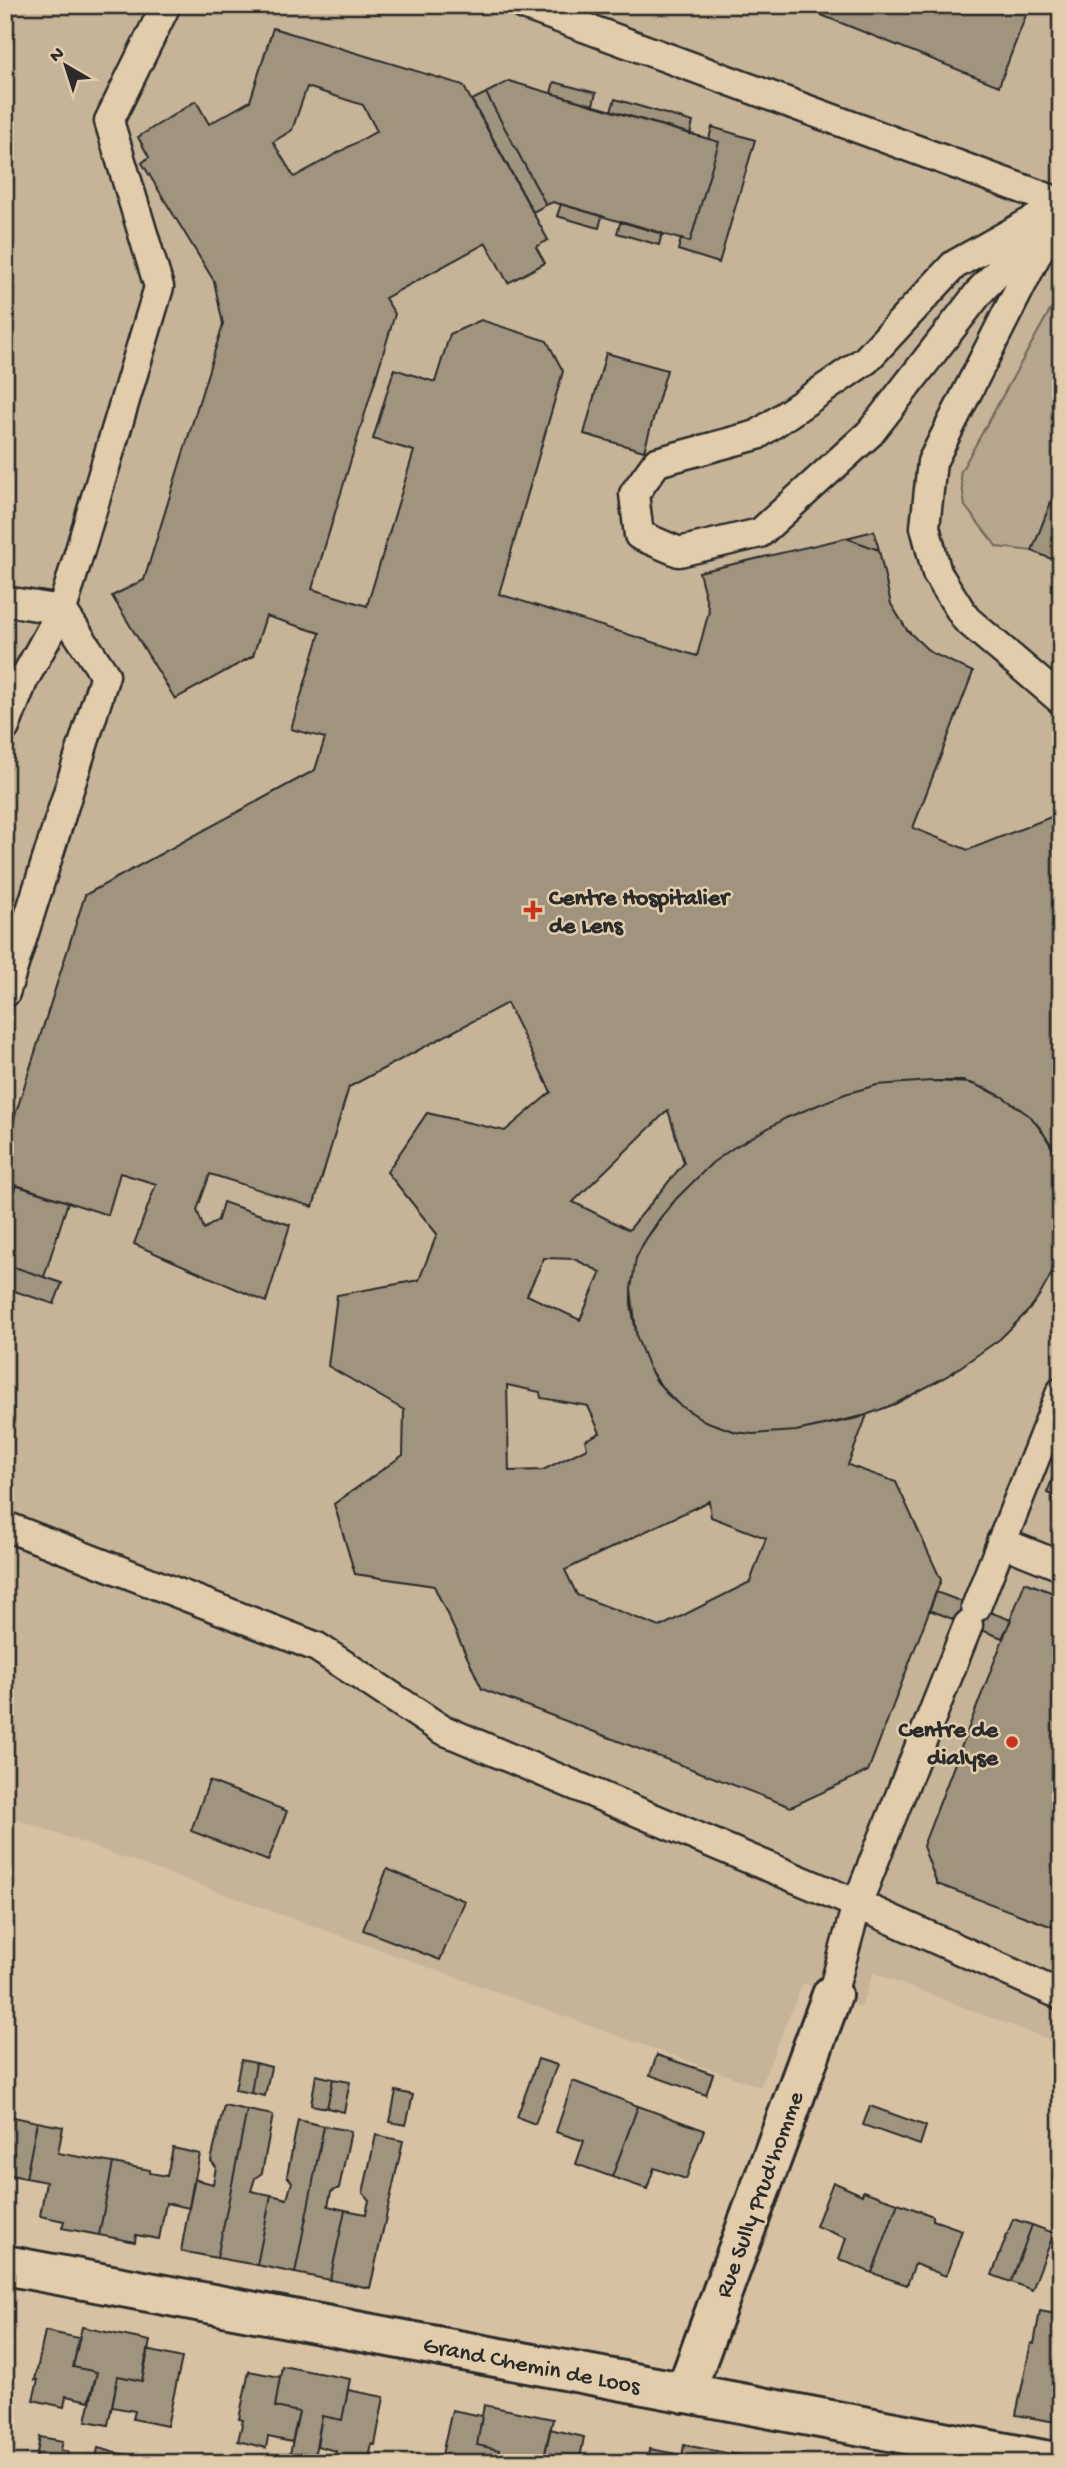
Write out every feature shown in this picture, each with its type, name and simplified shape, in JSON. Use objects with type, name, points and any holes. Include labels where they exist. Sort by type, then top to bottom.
[{"type":"street","name":"Rue Sully Prud'homme","points":[[685,2393],[832,1995]]},
{"type":"street","name":"Grand Chemin de Loos","points":[[5,2265],[1060,2463]]},
{"type":"lane","points":[[5,727],[23,681],[62,610],[159,286],[109,121],[166,5]]},
{"type":"lane","points":[[524,5],[1061,205]]},
{"type":"lane","points":[[1061,205],[981,290],[870,433],[760,533],[679,552],[639,535],[634,494],[657,462],[757,435],[866,360],[954,265],[1061,205]]},
{"type":"lane","points":[[1061,205],[932,462],[925,527],[937,573],[966,620],[1061,700]]},
{"type":"lane","points":[[5,601],[62,610],[105,675],[5,993]]},
{"type":"lane","points":[[832,1995],[857,1904],[1061,1392]]},
{"type":"lane","points":[[5,1526],[317,1647],[441,1729],[857,1904],[1061,1996]]},
{"type":"lane","points":[[1001,1542],[1061,1566]]},
{"type":"shaded area","name":"Centre Hospitalier de Lens","points":[[5,5],[1061,5],[1061,2044],[873,1973],[861,2008],[803,1983],[760,2087],[5,1815]]},
{"type":"shaded area","points":[[1061,302],[1061,476],[1032,551],[997,547],[965,506],[960,473],[1054,303]]},
{"type":"building","points":[[796,5],[1024,5],[1029,7],[999,86]]},
{"type":"building","points":[[273,28],[463,85],[548,240],[536,247],[545,263],[508,283],[486,243],[385,298],[395,314],[312,589],[367,606],[414,451],[373,439],[394,369],[435,382],[450,334],[481,320],[547,341],[563,371],[499,594],[697,656],[709,611],[699,572],[846,538],[879,550],[891,604],[907,630],[930,652],[973,672],[913,828],[968,850],[1061,813],[1061,1165],[1051,1144],[1031,1117],[987,1089],[963,1081],[877,1085],[845,1094],[786,1118],[712,1163],[676,1199],[646,1239],[636,1258],[631,1289],[637,1338],[649,1368],[666,1393],[705,1421],[736,1432],[752,1434],[796,1431],[867,1415],[848,1465],[896,1482],[941,1580],[868,1771],[791,1807],[482,1689],[434,1586],[355,1574],[334,1504],[403,1455],[404,1410],[328,1366],[337,1295],[419,1280],[437,1234],[387,1172],[427,1113],[505,1131],[551,1092],[507,1003],[349,1087],[313,1207],[210,1174],[197,1210],[204,1229],[218,1220],[223,1202],[290,1225],[266,1302],[134,1244],[156,1184],[120,1173],[108,1215],[5,1182],[5,1147],[85,895],[315,770],[325,738],[291,729],[320,633],[266,616],[253,656],[175,699],[112,596],[144,580],[223,324],[214,281],[142,163],[149,157],[138,137],[196,101],[209,124],[250,101]],"holes":[[[307,87],[363,105],[377,131],[294,177],[273,142],[292,130]],[[668,1110],[684,1163],[629,1230],[573,1202]],[[544,1258],[574,1259],[601,1272],[580,1320],[527,1295]],[[507,1385],[540,1392],[541,1398],[588,1406],[600,1433],[585,1440],[587,1448],[543,1470],[509,1471]],[[709,1501],[711,1517],[766,1538],[750,1582],[660,1627],[577,1595],[565,1570]]]},
{"type":"building","points":[[509,81],[719,142],[690,242],[553,202],[546,205],[486,93]]},
{"type":"building","points":[[554,82],[596,93],[593,105],[551,93]]},
{"type":"building","points":[[486,93],[546,205],[533,212],[472,100]]},
{"type":"building","points":[[615,99],[693,122],[690,134],[611,111]]},
{"type":"building","points":[[712,127],[755,140],[719,263],[678,250],[681,239],[690,242],[719,142],[709,139]]},
{"type":"building","points":[[561,204],[602,216],[599,228],[557,216]]},
{"type":"building","points":[[621,221],[662,233],[659,245],[617,233]]},
{"type":"building","points":[[606,353],[667,370],[644,451],[584,434]]},
{"type":"building","points":[[1061,476],[1061,563],[1032,551]]},
{"type":"building","points":[[874,531],[879,550],[846,538]]},
{"type":"building","points":[[931,1081],[971,1083],[1003,1097],[1031,1117],[1041,1129],[1061,1165],[1061,1257],[1029,1310],[1000,1339],[949,1375],[895,1404],[858,1418],[796,1431],[752,1434],[736,1432],[705,1421],[678,1404],[657,1382],[649,1368],[637,1338],[631,1304],[636,1258],[660,1218],[712,1163],[786,1118],[845,1094],[877,1085]]},
{"type":"building","points":[[16,1185],[68,1202],[44,1277],[5,1264],[5,1219]]},
{"type":"building","points":[[5,1264],[62,1283],[54,1304],[5,1288]]},
{"type":"building","points":[[1061,1456],[1061,1499],[1047,1493]]},
{"type":"building","name":"Centre de dialyse","points":[[1025,1582],[1061,1596],[1061,1930],[937,1884],[923,1846]]},
{"type":"building","points":[[936,1592],[1011,1620],[1002,1638],[929,1610]]},
{"type":"building","points":[[209,1781],[287,1811],[268,1861],[191,1831]]},
{"type":"building","points":[[387,1869],[465,1901],[440,1960],[363,1930]]},
{"type":"building","points":[[657,2055],[713,2074],[706,2095],[650,2075]]},
{"type":"building","points":[[538,2059],[557,2065],[535,2124],[517,2117]]},
{"type":"building","points":[[241,2060],[256,2063],[251,2093],[235,2090]]},
{"type":"building","points":[[256,2063],[271,2067],[265,2096],[251,2093]]},
{"type":"building","points":[[316,2075],[333,2079],[327,2108],[311,2105]]},
{"type":"building","points":[[333,2079],[350,2082],[344,2112],[327,2108]]},
{"type":"building","points":[[573,2081],[638,2106],[612,2177],[576,2164],[584,2141],[556,2132]]},
{"type":"building","points":[[396,2091],[413,2095],[406,2125],[390,2122]]},
{"type":"building","points":[[224,2105],[247,2110],[217,2258],[181,2251],[194,2179],[213,2184],[216,2167],[211,2161]]},
{"type":"building","points":[[638,2106],[704,2130],[686,2179],[654,2168],[647,2189],[612,2177]]},
{"type":"building","points":[[870,2106],[926,2126],[920,2145],[863,2125]]},
{"type":"building","points":[[247,2110],[273,2115],[262,2173],[255,2178],[251,2191],[271,2195],[257,2265],[217,2258]]},
{"type":"building","points":[[9,2116],[37,2122],[26,2178],[5,2174],[5,2140]]},
{"type":"building","points":[[298,2120],[324,2126],[295,2273],[257,2265],[271,2195],[287,2199],[292,2182],[287,2176]]},
{"type":"building","points":[[37,2122],[63,2127],[58,2153],[113,2163],[99,2235],[62,2228],[64,2221],[40,2216],[46,2182],[26,2178]]},
{"type":"building","points":[[324,2126],[351,2131],[339,2188],[331,2192],[328,2206],[345,2210],[330,2280],[295,2273]]},
{"type":"building","points":[[376,2135],[403,2141],[370,2288],[330,2280],[345,2210],[366,2214],[369,2200],[363,2193]]},
{"type":"building","points":[[173,2148],[200,2154],[189,2208],[166,2203],[159,2239],[136,2235],[135,2242],[99,2235],[113,2163],[167,2176]]},
{"type":"building","points":[[833,2182],[862,2195],[863,2191],[898,2203],[872,2273],[839,2259],[846,2238],[816,2226]]},
{"type":"building","points":[[898,2203],[962,2230],[946,2276],[915,2264],[907,2285],[872,2273]]},
{"type":"building","points":[[1013,2219],[1032,2225],[1011,2282],[992,2275]]},
{"type":"building","points":[[1032,2225],[1054,2233],[1032,2290],[1011,2282]]},
{"type":"building","points":[[1040,2311],[1061,2315],[1061,2398],[1056,2422],[1016,2415]]},
{"type":"building","points":[[82,2327],[150,2341],[142,2381],[118,2376],[108,2425],[86,2421],[97,2372],[73,2367]]},
{"type":"building","points":[[45,2331],[79,2338],[73,2367],[97,2372],[89,2401],[66,2396],[64,2407],[33,2400]]},
{"type":"building","points":[[147,2350],[182,2358],[167,2426],[133,2419],[135,2411],[112,2407],[118,2376],[142,2381]]},
{"type":"building","points":[[282,2366],[350,2379],[342,2420],[322,2416],[313,2463],[288,2463],[299,2412],[275,2407]]},
{"type":"building","points":[[249,2371],[280,2377],[275,2407],[299,2412],[292,2442],[268,2437],[266,2448],[238,2441],[243,2420],[239,2419]]},
{"type":"building","points":[[348,2390],[384,2397],[375,2445],[372,2444],[368,2463],[334,2460],[336,2451],[317,2446],[322,2416],[342,2420]]},
{"type":"building","points":[[484,2405],[553,2419],[544,2458],[521,2454],[520,2463],[497,2463],[499,2450],[477,2445]]},
{"type":"building","points":[[452,2410],[482,2416],[477,2445],[499,2450],[497,2463],[444,2463],[445,2459],[441,2459]]},
{"type":"building","points":[[550,2429],[584,2437],[579,2463],[520,2463],[521,2454],[544,2458]]},
{"type":"building","points":[[40,2437],[63,2441],[61,2450],[68,2452],[66,2462],[47,2458],[46,2463],[35,2463]]},
{"type":"building","points":[[684,2445],[754,2458],[753,2463],[681,2463]]},
{"type":"building","points":[[98,2448],[117,2453],[115,2463],[87,2463],[88,2455],[96,2457]]},
{"type":"building","points":[[650,2449],[682,2455],[681,2463],[648,2463]]},
{"type":"building","points":[[117,2453],[136,2456],[134,2463],[115,2463]]},
{"type":"place","name":"Centre Hospitalier de Lens","points":[[533,910]]},
{"type":"place","name":"Centre de dialyse","points":[[1012,1742]]}]
